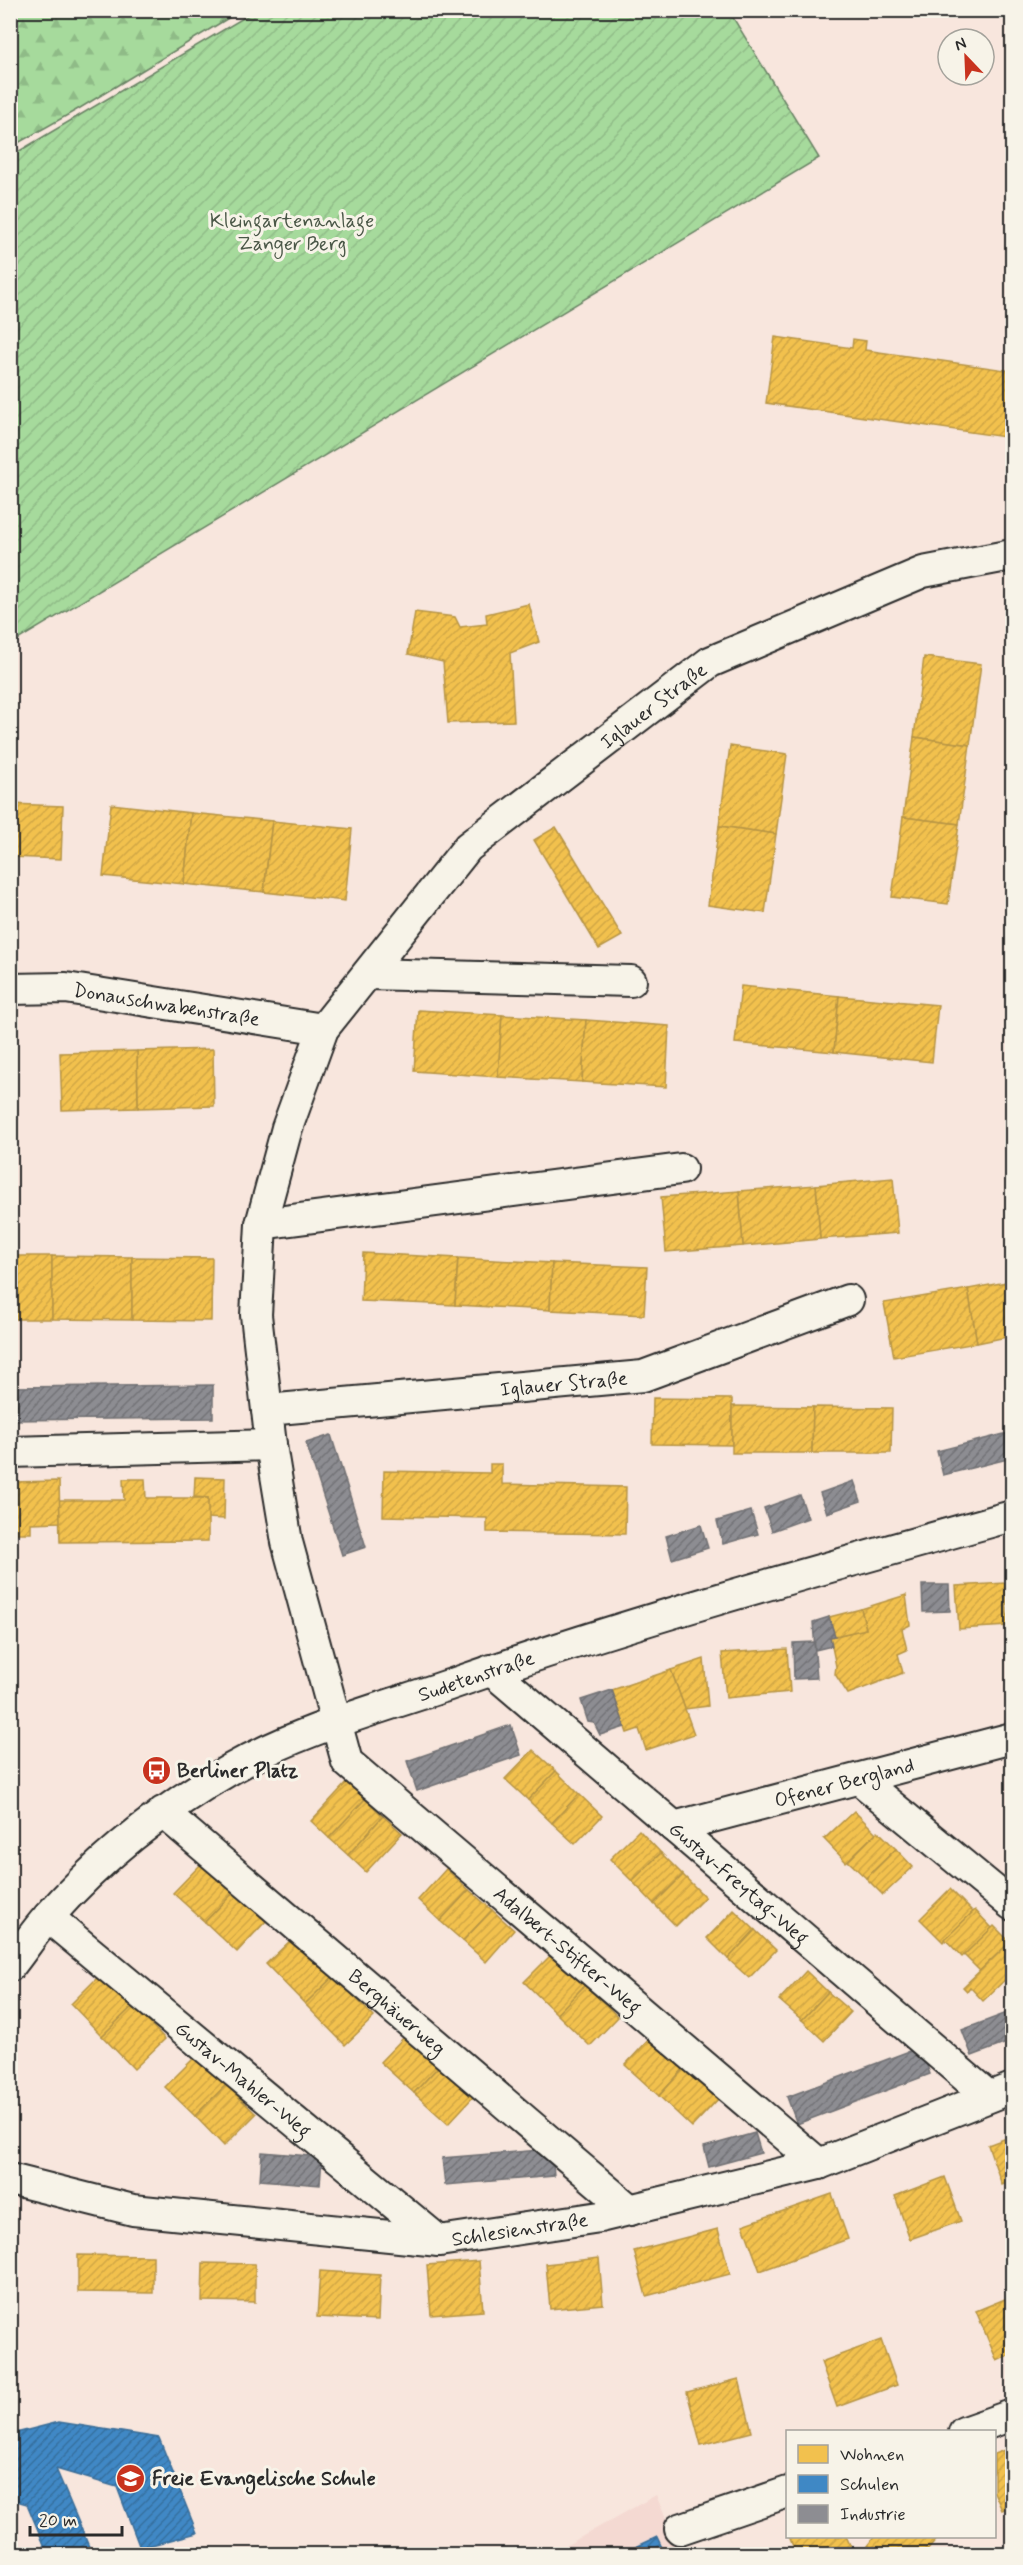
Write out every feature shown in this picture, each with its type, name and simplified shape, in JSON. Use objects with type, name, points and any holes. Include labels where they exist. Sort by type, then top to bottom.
[{"type":"street","name":"Iglauer Straße","points":[[335,1724],[286,1542],[271,1445],[256,1315],[261,1224],[287,1128],[323,1029],[468,847],[710,662],[923,572],[1012,555]]},
{"type":"street","points":[[368,974],[631,981]]},
{"type":"street","name":"Donauschwabenstraße","points":[[10,988],[66,988],[323,1029]]},
{"type":"street","points":[[261,1224],[681,1169]]},
{"type":"street","name":"Iglauer Straße","points":[[267,1410],[643,1376],[848,1300]]},
{"type":"street","points":[[10,1452],[271,1445]]},
{"type":"street","name":"Sudetenstraße","points":[[10,1966],[48,1917],[114,1851],[163,1812],[233,1768],[335,1724],[491,1670],[764,1585],[1012,1516]]},
{"type":"street","name":"Gustav-Freytag-Weg","points":[[491,1670],[674,1827],[1000,2092]]},
{"type":"street","name":"Adalbert-Stifter-Weg","points":[[335,1724],[347,1762],[819,2164]]},
{"type":"street","name":"Ofener Bergland","points":[[674,1827],[1012,1738]]},
{"type":"street","points":[[859,1779],[1012,1905]]},
{"type":"street","name":"Berghäuerweg","points":[[163,1812],[630,2210]]},
{"type":"street","name":"Gustav-Mahler-Weg","points":[[48,1917],[439,2241]]},
{"type":"street","name":"Schlesienstraße","points":[[10,2179],[134,2210],[439,2241],[630,2210],[819,2164],[1000,2092]]},
{"type":"street","points":[[970,2430],[1012,2415]]},
{"type":"street","points":[[680,2529],[786,2493]]},
{"type":"shaded area","points":[[656,2495],[681,2554],[551,2554]]},
{"type":"green space","points":[[11,10],[240,10],[240,11],[11,147]]},
{"type":"green space","name":"Kleingartenanlage Zanger Berg","points":[[255,11],[729,11],[819,158],[11,644],[11,156]]},
{"type":"building: Wohnen","points":[[775,337],[852,348],[853,339],[866,341],[865,350],[1012,371],[1012,438],[766,403]]},
{"type":"building: Wohnen","points":[[529,604],[539,642],[510,653],[514,721],[448,723],[443,662],[408,654],[415,612],[455,617],[460,627],[487,624],[486,614]]},
{"type":"building: Wohnen","points":[[924,657],[981,664],[970,745],[914,737]]},
{"type":"building: Wohnen","points":[[914,737],[970,745],[959,824],[903,817]]},
{"type":"building: Wohnen","points":[[730,746],[787,754],[776,834],[719,826]]},
{"type":"building: Wohnen","points":[[10,804],[63,806],[61,859],[10,857]]},
{"type":"building: Wohnen","points":[[111,804],[191,813],[184,884],[103,876]]},
{"type":"building: Wohnen","points":[[191,813],[272,821],[264,892],[184,884]]},
{"type":"building: Wohnen","points":[[903,817],[959,824],[948,904],[892,897]]},
{"type":"building: Wohnen","points":[[272,821],[352,829],[345,901],[264,892]]},
{"type":"building: Wohnen","points":[[719,826],[776,834],[765,913],[708,905]]},
{"type":"building: Wohnen","points":[[556,827],[622,936],[599,949],[534,840]]},
{"type":"building: Wohnen","points":[[741,986],[839,996],[834,1052],[735,1043]]},
{"type":"building: Wohnen","points":[[839,996],[938,1005],[932,1062],[834,1052]]},
{"type":"building: Wohnen","points":[[418,1010],[502,1015],[498,1077],[414,1071]]},
{"type":"building: Wohnen","points":[[502,1015],[586,1020],[582,1082],[498,1077]]},
{"type":"building: Wohnen","points":[[586,1020],[669,1026],[666,1087],[582,1082]]},
{"type":"building: Wohnen","points":[[213,1049],[214,1106],[138,1108],[137,1051]]},
{"type":"building: Wohnen","points":[[137,1051],[138,1108],[62,1110],[60,1053]]},
{"type":"building: Wohnen","points":[[893,1178],[898,1233],[820,1239],[816,1185]]},
{"type":"building: Wohnen","points":[[816,1185],[820,1239],[743,1246],[739,1191]]},
{"type":"building: Wohnen","points":[[739,1191],[743,1246],[666,1252],[661,1197]]},
{"type":"building: Wohnen","points":[[363,1253],[458,1258],[455,1305],[361,1301]]},
{"type":"building: Wohnen","points":[[10,1256],[52,1256],[52,1319],[10,1319]]},
{"type":"building: Wohnen","points":[[52,1256],[132,1257],[132,1320],[52,1319]]},
{"type":"building: Wohnen","points":[[132,1257],[212,1258],[211,1321],[132,1320]]},
{"type":"building: Wohnen","points":[[458,1258],[552,1263],[550,1310],[455,1305]]},
{"type":"building: Wohnen","points":[[552,1263],[647,1267],[644,1315],[550,1310]]},
{"type":"building: Wohnen","points":[[1012,1281],[1012,1336],[977,1343],[968,1289]]},
{"type":"building: Wohnen","points":[[968,1289],[977,1343],[894,1357],[884,1303]]},
{"type":"building: Wohnen","points":[[653,1398],[732,1399],[732,1445],[652,1444]]},
{"type":"building: Wohnen","points":[[732,1406],[813,1407],[812,1453],[732,1453]]},
{"type":"building: Wohnen","points":[[813,1407],[892,1408],[891,1453],[812,1453]]},
{"type":"building: Wohnen","points":[[490,1464],[502,1464],[502,1484],[626,1487],[625,1534],[487,1532],[487,1518],[383,1516],[384,1471],[490,1473]]},
{"type":"building: Wohnen","points":[[195,1477],[225,1478],[224,1519],[207,1518],[208,1498],[194,1497]]},
{"type":"building: Wohnen","points":[[123,1479],[145,1479],[146,1498],[208,1498],[208,1541],[60,1542],[59,1500],[124,1500]]},
{"type":"building: Wohnen","points":[[59,1481],[60,1522],[31,1523],[31,1533],[10,1533],[10,1482]]},
{"type":"building: Wohnen","points":[[1005,1583],[1008,1626],[959,1629],[956,1586]]},
{"type":"building: Wohnen","points":[[906,1595],[910,1625],[902,1629],[907,1650],[898,1654],[903,1673],[848,1694],[835,1674],[836,1666],[830,1637],[866,1629],[861,1609]]},
{"type":"building: Wohnen","points":[[861,1609],[866,1629],[835,1636],[829,1617]]},
{"type":"building: Wohnen","points":[[787,1649],[790,1692],[726,1698],[722,1653]]},
{"type":"building: Wohnen","points":[[704,1659],[708,1706],[685,1709],[671,1670]]},
{"type":"building: Wohnen","points":[[671,1670],[694,1734],[646,1750],[639,1729],[627,1733],[612,1690]]},
{"type":"building: Wohnen","points":[[533,1750],[556,1771],[528,1800],[505,1779]]},
{"type":"building: Wohnen","points":[[556,1771],[579,1794],[552,1823],[528,1800]]},
{"type":"building: Wohnen","points":[[347,1782],[365,1799],[329,1838],[311,1821]]},
{"type":"building: Wohnen","points":[[579,1794],[602,1816],[575,1844],[552,1823]]},
{"type":"building: Wohnen","points":[[365,1799],[383,1816],[348,1855],[329,1838]]},
{"type":"building: Wohnen","points":[[854,1811],[876,1833],[846,1862],[824,1839]]},
{"type":"building: Wohnen","points":[[383,1816],[402,1833],[366,1872],[348,1855]]},
{"type":"building: Wohnen","points":[[639,1830],[661,1853],[632,1881],[610,1859]]},
{"type":"building: Wohnen","points":[[878,1831],[896,1849],[866,1878],[848,1861]]},
{"type":"building: Wohnen","points":[[896,1849],[913,1867],[883,1895],[866,1878]]},
{"type":"building: Wohnen","points":[[661,1853],[683,1875],[654,1904],[632,1881]]},
{"type":"building: Wohnen","points":[[204,1861],[235,1891],[205,1922],[173,1893]]},
{"type":"building: Wohnen","points":[[446,1869],[469,1890],[440,1921],[418,1900]]},
{"type":"building: Wohnen","points":[[683,1875],[705,1897],[676,1926],[654,1904]]},
{"type":"building: Wohnen","points":[[950,1889],[973,1912],[943,1942],[920,1919]]},
{"type":"building: Wohnen","points":[[469,1890],[492,1910],[463,1941],[440,1921]]},
{"type":"building: Wohnen","points":[[235,1891],[267,1920],[237,1952],[205,1922]]},
{"type":"building: Wohnen","points":[[492,1910],[514,1930],[486,1962],[463,1941]]},
{"type":"building: Wohnen","points":[[734,1910],[755,1930],[728,1959],[707,1938]]},
{"type":"building: Wohnen","points":[[975,1910],[992,1928],[962,1957],[945,1939]]},
{"type":"building: Wohnen","points":[[994,1926],[1010,1942],[980,1971],[964,1955]]},
{"type":"building: Wohnen","points":[[755,1930],[776,1950],[749,1978],[728,1959]]},
{"type":"building: Wohnen","points":[[295,1936],[334,1976],[305,2004],[266,1964]]},
{"type":"building: Wohnen","points":[[1010,1942],[1012,1945],[1012,1973],[983,2001],[970,1987],[967,1991],[963,1987]]},
{"type":"building: Wohnen","points":[[553,1953],[585,1985],[557,2014],[524,1982]]},
{"type":"building: Wohnen","points":[[806,1971],[828,1992],[802,2020],[779,2000]]},
{"type":"building: Wohnen","points":[[101,1974],[133,2006],[102,2036],[71,2004]]},
{"type":"building: Wohnen","points":[[334,1976],[374,2017],[345,2045],[305,2004]]},
{"type":"building: Wohnen","points":[[585,1985],[618,2017],[590,2046],[557,2014]]},
{"type":"building: Wohnen","points":[[828,1992],[851,2012],[824,2041],[802,2020]]},
{"type":"building: Wohnen","points":[[133,2006],[165,2039],[134,2069],[102,2036]]},
{"type":"building: Wohnen","points":[[407,2034],[440,2065],[414,2093],[380,2062]]},
{"type":"building: Wohnen","points":[[653,2035],[687,2065],[659,2096],[625,2065]]},
{"type":"building: Wohnen","points":[[197,2055],[226,2085],[195,2116],[165,2087]]},
{"type":"building: Wohnen","points":[[440,2065],[474,2096],[448,2124],[414,2093]]},
{"type":"building: Wohnen","points":[[687,2065],[721,2096],[692,2127],[659,2096]]},
{"type":"building: Wohnen","points":[[226,2085],[256,2114],[224,2146],[195,2116]]},
{"type":"building: Wohnen","points":[[1012,2136],[1012,2181],[1002,2185],[988,2145]]},
{"type":"building: Wohnen","points":[[945,2177],[961,2221],[910,2239],[895,2196]]},
{"type":"building: Wohnen","points":[[832,2194],[848,2239],[760,2271],[743,2225]]},
{"type":"building: Wohnen","points":[[718,2229],[730,2274],[646,2296],[634,2251]]},
{"type":"building: Wohnen","points":[[10,2241],[15,2241],[16,2292],[10,2292]]},
{"type":"building: Wohnen","points":[[78,2255],[153,2256],[153,2293],[78,2292]]},
{"type":"building: Wohnen","points":[[599,2258],[603,2304],[550,2309],[546,2264]]},
{"type":"building: Wohnen","points":[[479,2261],[483,2311],[431,2315],[427,2265]]},
{"type":"building: Wohnen","points":[[203,2263],[255,2264],[255,2302],[202,2301]]},
{"type":"building: Wohnen","points":[[320,2271],[380,2275],[378,2320],[317,2317]]},
{"type":"building: Wohnen","points":[[1012,2296],[1012,2354],[997,2361],[976,2311]]},
{"type":"building: Wohnen","points":[[881,2340],[897,2385],[837,2407],[821,2362]]},
{"type":"building: Wohnen","points":[[739,2379],[752,2432],[701,2445],[687,2392]]},
{"type":"building: Wohnen","points":[[1012,2447],[1012,2506],[1002,2510],[996,2496],[996,2453]]},
{"type":"building: Wohnen","points":[[790,2538],[847,2538],[854,2554],[796,2554]]},
{"type":"building: Wohnen","points":[[873,2538],[938,2538],[924,2554],[877,2554],[867,2546]]},
{"type":"building: Schulen","name":"Freie Evangelische Schule","points":[[10,2418],[16,2433],[59,2422],[159,2438],[197,2533],[140,2548],[117,2487],[56,2469],[90,2549],[77,2554],[48,2554],[27,2504],[13,2500],[10,2516]]},
{"type":"building: Schulen","points":[[657,2537],[665,2554],[621,2554]]},
{"type":"building: Industrie","points":[[213,1385],[213,1418],[10,1420],[10,1387]]},
{"type":"building: Industrie","points":[[1012,1432],[1012,1458],[943,1475],[937,1451]]},
{"type":"building: Industrie","points":[[331,1435],[366,1547],[342,1555],[306,1443]]},
{"type":"building: Industrie","points":[[854,1481],[861,1501],[827,1513],[820,1493]]},
{"type":"building: Industrie","points":[[800,1495],[808,1518],[772,1531],[764,1508]]},
{"type":"building: Industrie","points":[[751,1511],[758,1534],[723,1544],[717,1521]]},
{"type":"building: Industrie","points":[[701,1525],[708,1548],[672,1559],[666,1536]]},
{"type":"building: Industrie","points":[[922,1585],[949,1585],[950,1611],[923,1612]]},
{"type":"building: Industrie","points":[[829,1617],[835,1636],[830,1637],[832,1646],[815,1650],[813,1622]]},
{"type":"building: Industrie","points":[[814,1642],[817,1678],[794,1679],[793,1643]]},
{"type":"building: Industrie","points":[[612,1690],[625,1727],[600,1735],[594,1723],[588,1722],[581,1700]]},
{"type":"building: Industrie","points":[[511,1725],[521,1755],[417,1791],[407,1761]]},
{"type":"building: Industrie","points":[[1012,2011],[1012,2041],[972,2056],[962,2030]]},
{"type":"building: Industrie","points":[[920,2047],[930,2074],[797,2124],[787,2097]]},
{"type":"building: Industrie","points":[[755,2133],[761,2153],[709,2167],[704,2147]]},
{"type":"building: Industrie","points":[[552,2149],[554,2176],[445,2185],[442,2158]]},
{"type":"building: Industrie","points":[[262,2152],[322,2157],[320,2185],[260,2180]]},
{"type":"place","name":"Berliner Platz","points":[[156,1770]]},
{"type":"place","name":"Freie Evangelische Schule","points":[[131,2478]]}]
